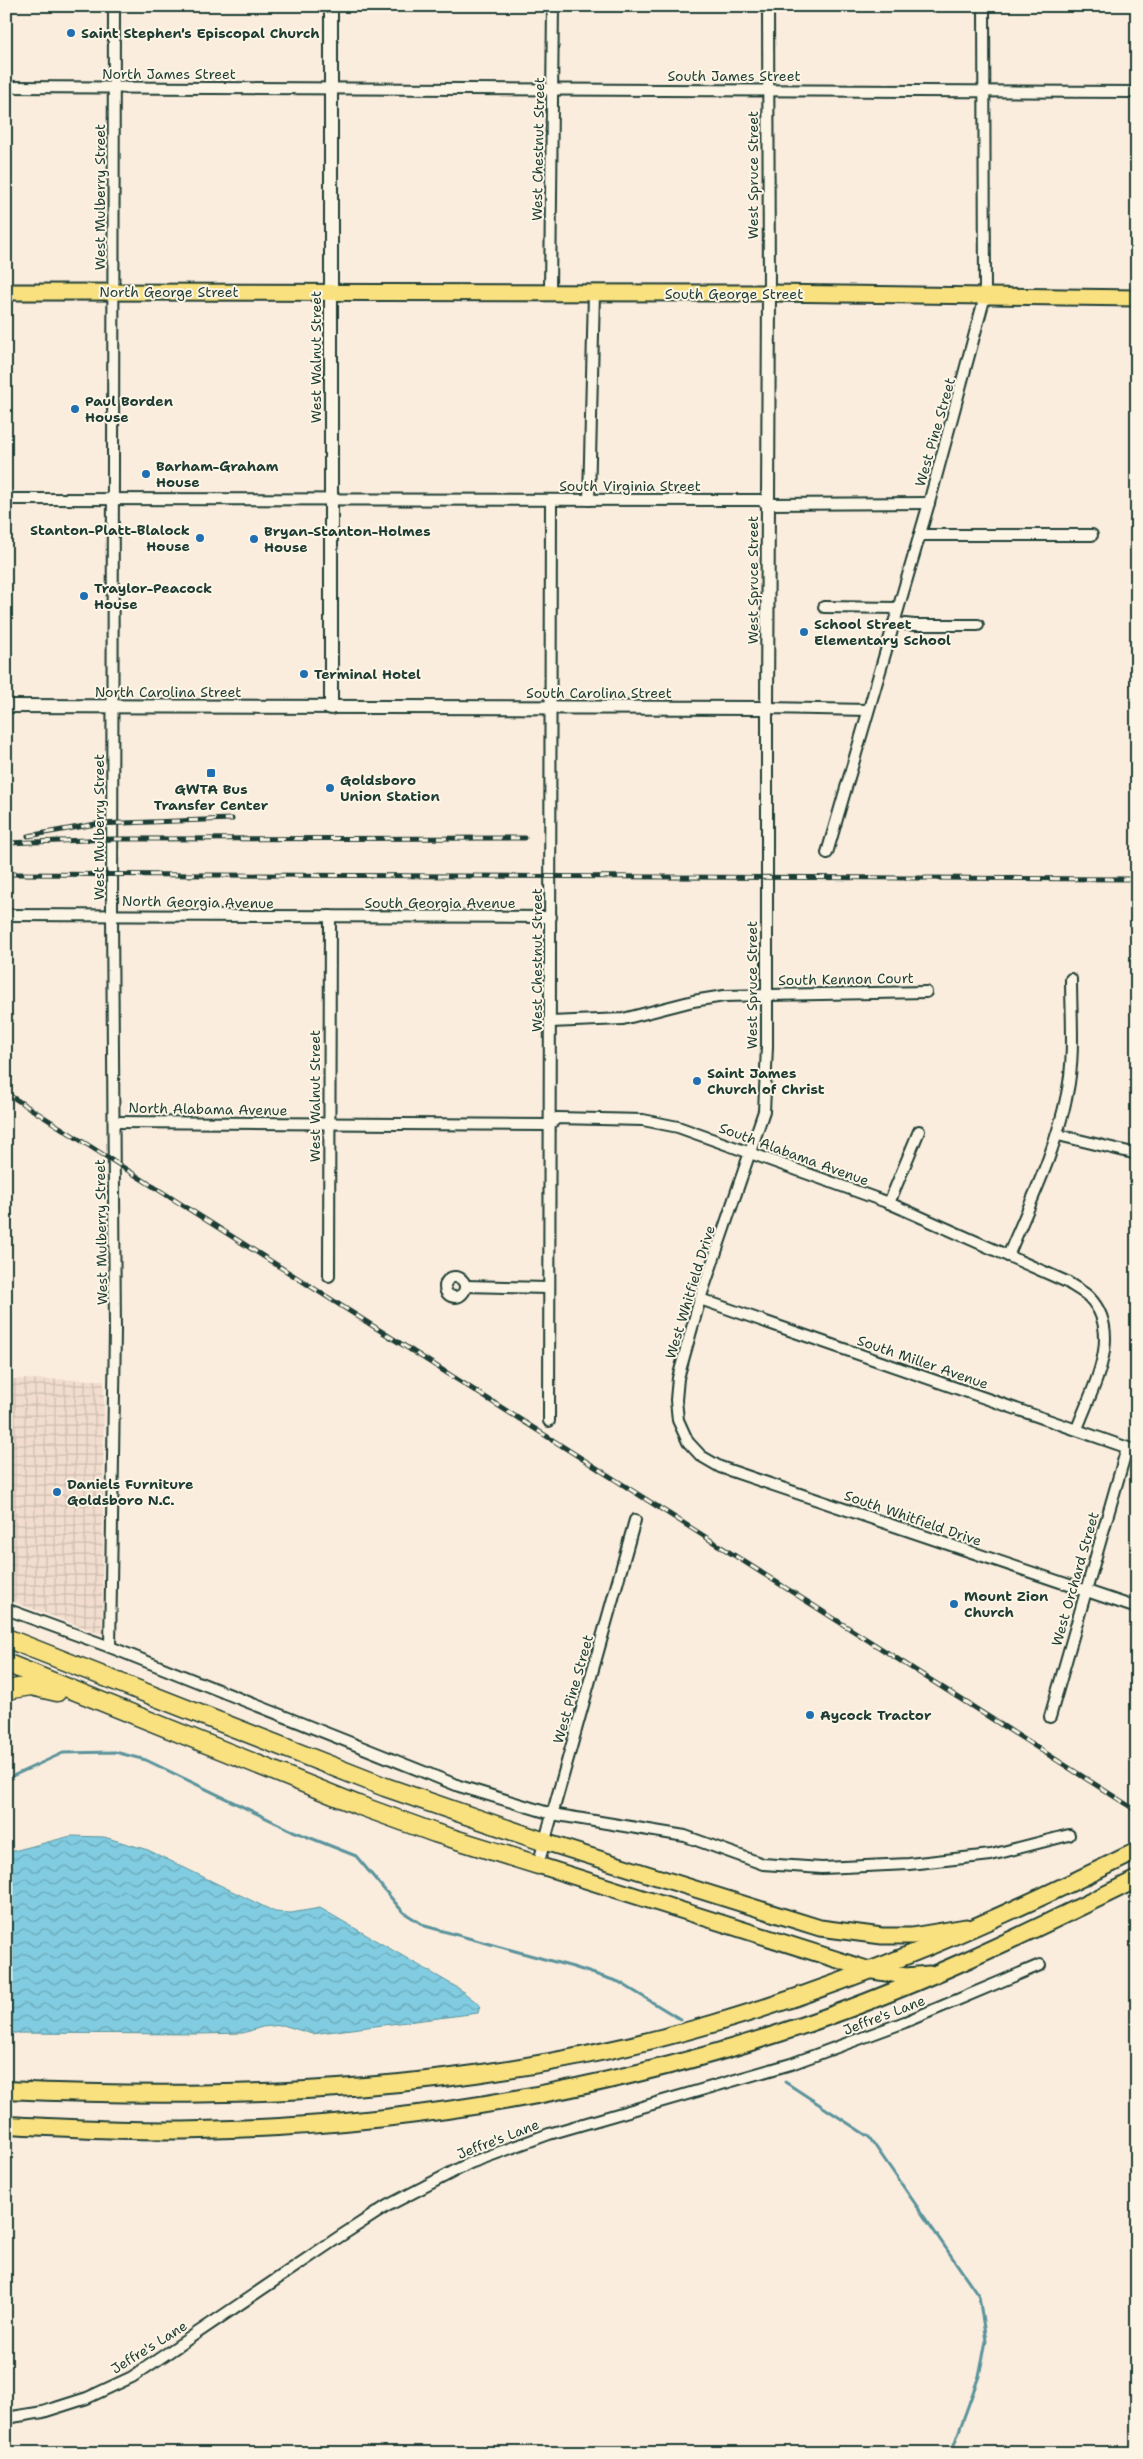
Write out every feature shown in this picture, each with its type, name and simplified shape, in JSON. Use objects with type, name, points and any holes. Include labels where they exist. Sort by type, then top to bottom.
[{"type":"highway","points":[[6,1638],[319,1762],[438,1806],[544,1842]]},
{"type":"highway","points":[[6,1663],[60,1684],[98,1702],[358,1805],[435,1833],[538,1865]]},
{"type":"highway","points":[[6,1690],[21,1687],[38,1687],[98,1702]]},
{"type":"highway","points":[[6,2090],[105,2095],[242,2094],[332,2090],[492,2072],[592,2054],[678,2034],[766,2008],[873,1971],[987,1923],[1137,1851]]},
{"type":"highway","points":[[6,2125],[151,2130],[252,2128],[408,2115],[516,2099],[631,2074],[734,2047],[803,2025],[942,1972],[1137,1880]]},
{"type":"main road","name":"North George Street","points":[[6,292],[331,292]]},
{"type":"main road","name":"South George Street","points":[[331,292],[550,292],[1137,298]]},
{"type":"main road","points":[[544,1842],[820,1928],[853,1934],[912,1936],[987,1923]]},
{"type":"main road","points":[[538,1865],[873,1971],[906,1976],[942,1972]]},
{"type":"street","name":"West Mulberry Street","points":[[110,1647],[115,1331],[113,1161],[115,1122],[112,914],[115,291],[114,6]]},
{"type":"street","name":"West Walnut Street","points":[[331,6],[331,708]]},
{"type":"street","name":"West Chestnut Street","points":[[550,292],[553,6]]},
{"type":"street","name":"West Spruce Street","points":[[751,1152],[760,1125],[766,1095],[769,294],[768,6]]},
{"type":"street","name":"West Pine Street","points":[[827,853],[920,536],[985,296],[984,6]]},
{"type":"street","name":"North James Street","points":[[6,87],[331,89]]},
{"type":"street","name":"South James Street","points":[[331,89],[768,89],[1137,92]]},
{"type":"street","points":[[589,500],[594,293]]},
{"type":"street","name":"South Virginia Street","points":[[6,499],[760,500],[768,504],[929,503]]},
{"type":"street","name":"West Chestnut Street","points":[[549,1420],[548,1125],[550,1022],[549,709],[551,500]]},
{"type":"street","points":[[920,536],[1092,535]]},
{"type":"street","points":[[824,606],[898,608]]},
{"type":"street","points":[[894,622],[915,625],[978,625]]},
{"type":"street","name":"North Carolina Street","points":[[6,706],[331,708]]},
{"type":"street","name":"South Carolina Street","points":[[331,708],[767,708],[868,710]]},
{"type":"street","name":"North Georgia Avenue","points":[[6,915],[330,916]]},
{"type":"street","name":"West Walnut Street","points":[[329,1276],[331,1124],[330,916]]},
{"type":"street","name":"South Georgia Avenue","points":[[330,916],[550,916]]},
{"type":"street","points":[[1008,1256],[1058,1135],[1068,1092],[1071,1056],[1071,979]]},
{"type":"street","name":"South Kennon Court","points":[[550,1022],[623,1020],[705,998],[767,994],[926,992]]},
{"type":"street","name":"South Alabama Avenue","points":[[331,1124],[548,1125],[557,1118],[644,1120],[678,1127],[751,1152],[889,1204],[1067,1282],[1089,1297],[1100,1312],[1106,1331],[1104,1355],[1077,1429]]},
{"type":"street","name":"North Alabama Avenue","points":[[115,1122],[331,1124]]},
{"type":"street","points":[[889,1204],[919,1131]]},
{"type":"street","points":[[1058,1135],[1137,1154]]},
{"type":"street","name":"West Whitfield Drive","points":[[688,1442],[678,1420],[676,1400],[678,1378],[700,1299],[751,1152]]},
{"type":"street","points":[[465,1286],[548,1288]]},
{"type":"street","name":"South Miller Avenue","points":[[700,1299],[1077,1429],[1132,1450]]},
{"type":"street","name":"South Whitfield Drive","points":[[688,1442],[701,1456],[720,1467],[1137,1608]]},
{"type":"street","name":"West Orchard Street","points":[[1050,1717],[1086,1592],[1132,1450]]},
{"type":"street","name":"West Pine Street","points":[[538,1865],[635,1520]]},
{"type":"street","points":[[6,1609],[110,1647],[429,1775],[552,1814],[685,1836],[763,1864],[802,1868],[868,1867],[991,1854],[1069,1836]]},
{"type":"street","name":"Jeffre's Lane","points":[[6,2418],[43,2412],[87,2398],[132,2377],[394,2202],[470,2163],[550,2134],[791,2064],[905,2022],[1040,1965]]},
{"type":"shaded area","points":[[6,1379],[104,1380],[102,1634],[6,1599]]},
{"type":"water","points":[[71,1836],[104,1837],[148,1850],[275,1912],[291,1913],[320,1908],[458,1988],[480,2005],[478,2013],[312,2034],[283,2025],[262,2027],[243,2033],[6,2033],[6,1853]]},
{"type":"waterway","points":[[6,1779],[63,1753],[115,1752],[146,1760],[293,1831],[356,1856],[403,1912],[425,1926],[573,1967],[619,1982],[680,2019]]},
{"type":"waterway","points":[[785,2082],[869,2137],[979,2296],[986,2341],[979,2376],[951,2453]]},
{"type":"railway","points":[[28,836],[96,824],[232,819]]},
{"type":"railway","points":[[6,843],[113,839],[525,838]]},
{"type":"railway","points":[[6,874],[1137,879]]},
{"type":"railway","points":[[6,1093],[1137,1811]]},
{"type":"place","name":"Saint Stephen's Episcopal Church","points":[[71,33]]},
{"type":"place","name":"Paul Borden House","points":[[75,409]]},
{"type":"place","name":"Barham-Graham House","points":[[146,474]]},
{"type":"place","name":"Stanton-Platt-Blalock House","points":[[200,538]]},
{"type":"place","name":"Bryan-Stanton-Holmes House","points":[[254,539]]},
{"type":"place","name":"Traylor-Peacock House","points":[[84,596]]},
{"type":"place","name":"School Street Elementary School","points":[[804,632]]},
{"type":"place","name":"Terminal Hotel","points":[[304,674]]},
{"type":"place","name":"GWTA Bus Transfer Center","points":[[211,773]]},
{"type":"place","name":"Goldsboro Union Station","points":[[330,788]]},
{"type":"place","name":"Saint James Church of Christ","points":[[697,1081]]},
{"type":"place","name":"Daniels Furniture Goldsboro N.C.","points":[[57,1492]]},
{"type":"place","name":"Mount Zion Church","points":[[954,1604]]},
{"type":"place","name":"Aycock Tractor","points":[[810,1715]]}]
